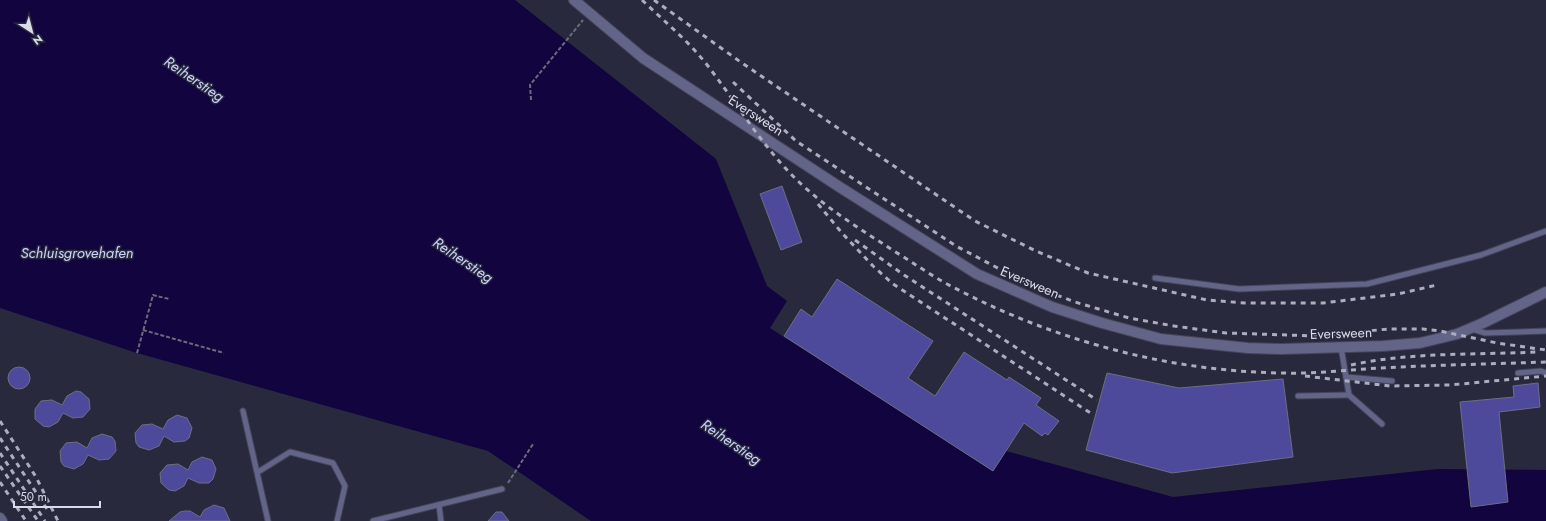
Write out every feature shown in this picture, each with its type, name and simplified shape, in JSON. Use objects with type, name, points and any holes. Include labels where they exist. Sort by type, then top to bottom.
[{"type":"street","name":"Eversween","points":[[574,0],[643,58],[838,186],[977,274],[1018,294],[1102,323],[1161,339],[1248,348],[1282,349],[1420,343],[1471,329],[1546,292]]},
{"type":"lane","points":[[1155,278],[1239,289],[1367,284],[1481,255],[1546,231]]},
{"type":"lane","points":[[1471,329],[1485,332],[1546,331]]},
{"type":"lane","points":[[1341,347],[1349,395],[1382,424]]},
{"type":"lane","points":[[1518,373],[1541,371],[1546,373]]},
{"type":"lane","points":[[1346,377],[1392,381]]},
{"type":"lane","points":[[1298,396],[1349,395]]},
{"type":"lane","points":[[243,411],[268,521]]},
{"type":"lane","points":[[258,472],[290,452],[333,463],[345,486],[337,521]]},
{"type":"lane","points":[[373,521],[502,489]]},
{"type":"lane","points":[[439,505],[441,521]]},
{"type":"path","points":[[531,100],[530,84],[589,12]]},
{"type":"path","points":[[137,353],[153,295],[169,299]]},
{"type":"path","points":[[143,330],[224,353]]},
{"type":"path","points":[[510,481],[533,444]]},
{"type":"water","points":[[0,0],[515,0],[716,159],[767,286],[787,301],[770,328],[993,471],[1006,451],[1173,497],[1438,469],[1546,470],[1546,521],[591,521],[488,451],[137,353],[0,308]]},
{"type":"building","points":[[782,186],[802,242],[781,250],[760,194]]},
{"type":"building","points":[[837,279],[933,341],[908,378],[935,396],[964,352],[1007,380],[1009,377],[1041,398],[1036,405],[1059,421],[1048,435],[1045,433],[1042,436],[1024,423],[993,471],[784,336],[801,309],[812,317]]},
{"type":"building","points":[[19,367],[27,370],[30,378],[27,386],[19,389],[11,386],[8,378],[11,370]]},
{"type":"building","points":[[1107,373],[1179,388],[1283,379],[1293,457],[1172,473],[1086,450]]},
{"type":"building","points":[[1538,383],[1540,407],[1499,412],[1508,502],[1471,507],[1460,402],[1514,397],[1513,386]]},
{"type":"building","points":[[76,391],[81,392],[89,399],[90,409],[83,417],[73,418],[63,413],[58,422],[49,427],[43,426],[35,419],[35,409],[41,401],[52,400],[62,405],[67,396]]},
{"type":"building","points":[[177,415],[187,418],[192,428],[189,438],[185,441],[174,442],[164,436],[159,446],[149,450],[139,447],[136,443],[135,433],[142,425],[152,424],[163,429],[168,420]]},
{"type":"building","points":[[102,434],[112,437],[115,441],[116,451],[109,459],[99,460],[88,455],[83,464],[74,469],[64,466],[61,462],[60,451],[66,443],[77,442],[87,448],[92,438]]},
{"type":"building","points":[[202,457],[212,460],[216,469],[213,479],[209,483],[199,483],[188,478],[184,486],[175,491],[169,490],[161,483],[160,473],[167,465],[178,464],[188,470],[192,462]]},
{"type":"building","points":[[214,505],[224,508],[230,521],[169,521],[180,512],[185,511],[190,511],[200,517],[204,510]]},
{"type":"building","points":[[496,512],[502,512],[509,521],[488,521]]},
{"type":"railway","points":[[642,0],[703,60],[757,134],[781,164],[809,191],[861,230],[940,280],[986,304],[1026,321],[1067,336],[1151,358],[1194,366],[1237,371],[1306,373],[1401,367],[1546,362]]},
{"type":"railway","points":[[654,0],[742,63],[975,221],[1036,251],[1088,273],[1207,300],[1245,303],[1323,303],[1398,294],[1437,285]]},
{"type":"railway","points":[[733,82],[796,141],[956,246],[1030,285],[1075,302],[1129,318],[1226,333],[1318,336],[1388,329],[1423,329],[1497,343],[1546,350]]},
{"type":"railway","points":[[818,204],[842,233],[873,266],[893,284],[1092,414]]},
{"type":"railway","points":[[855,240],[904,275],[1097,400]]},
{"type":"railway","points":[[1351,365],[1420,356],[1536,352]]},
{"type":"railway","points":[[1305,376],[1390,386],[1450,385],[1546,376]]},
{"type":"railway","points":[[0,421],[36,477],[58,521]]},
{"type":"railway","points":[[0,438],[47,509]]},
{"type":"railway","points":[[0,453],[45,521]]},
{"type":"railway","points":[[0,466],[38,521]]},
{"type":"railway","points":[[0,482],[26,521]]},
{"type":"water label","name":"Reiherstieg","points":[[194,79]]},
{"type":"water label","name":"Schluisgrovehafen","points":[[77,253]]},
{"type":"water label","name":"Reiherstieg","points":[[463,260]]},
{"type":"water label","name":"Reiherstieg","points":[[731,442]]}]
